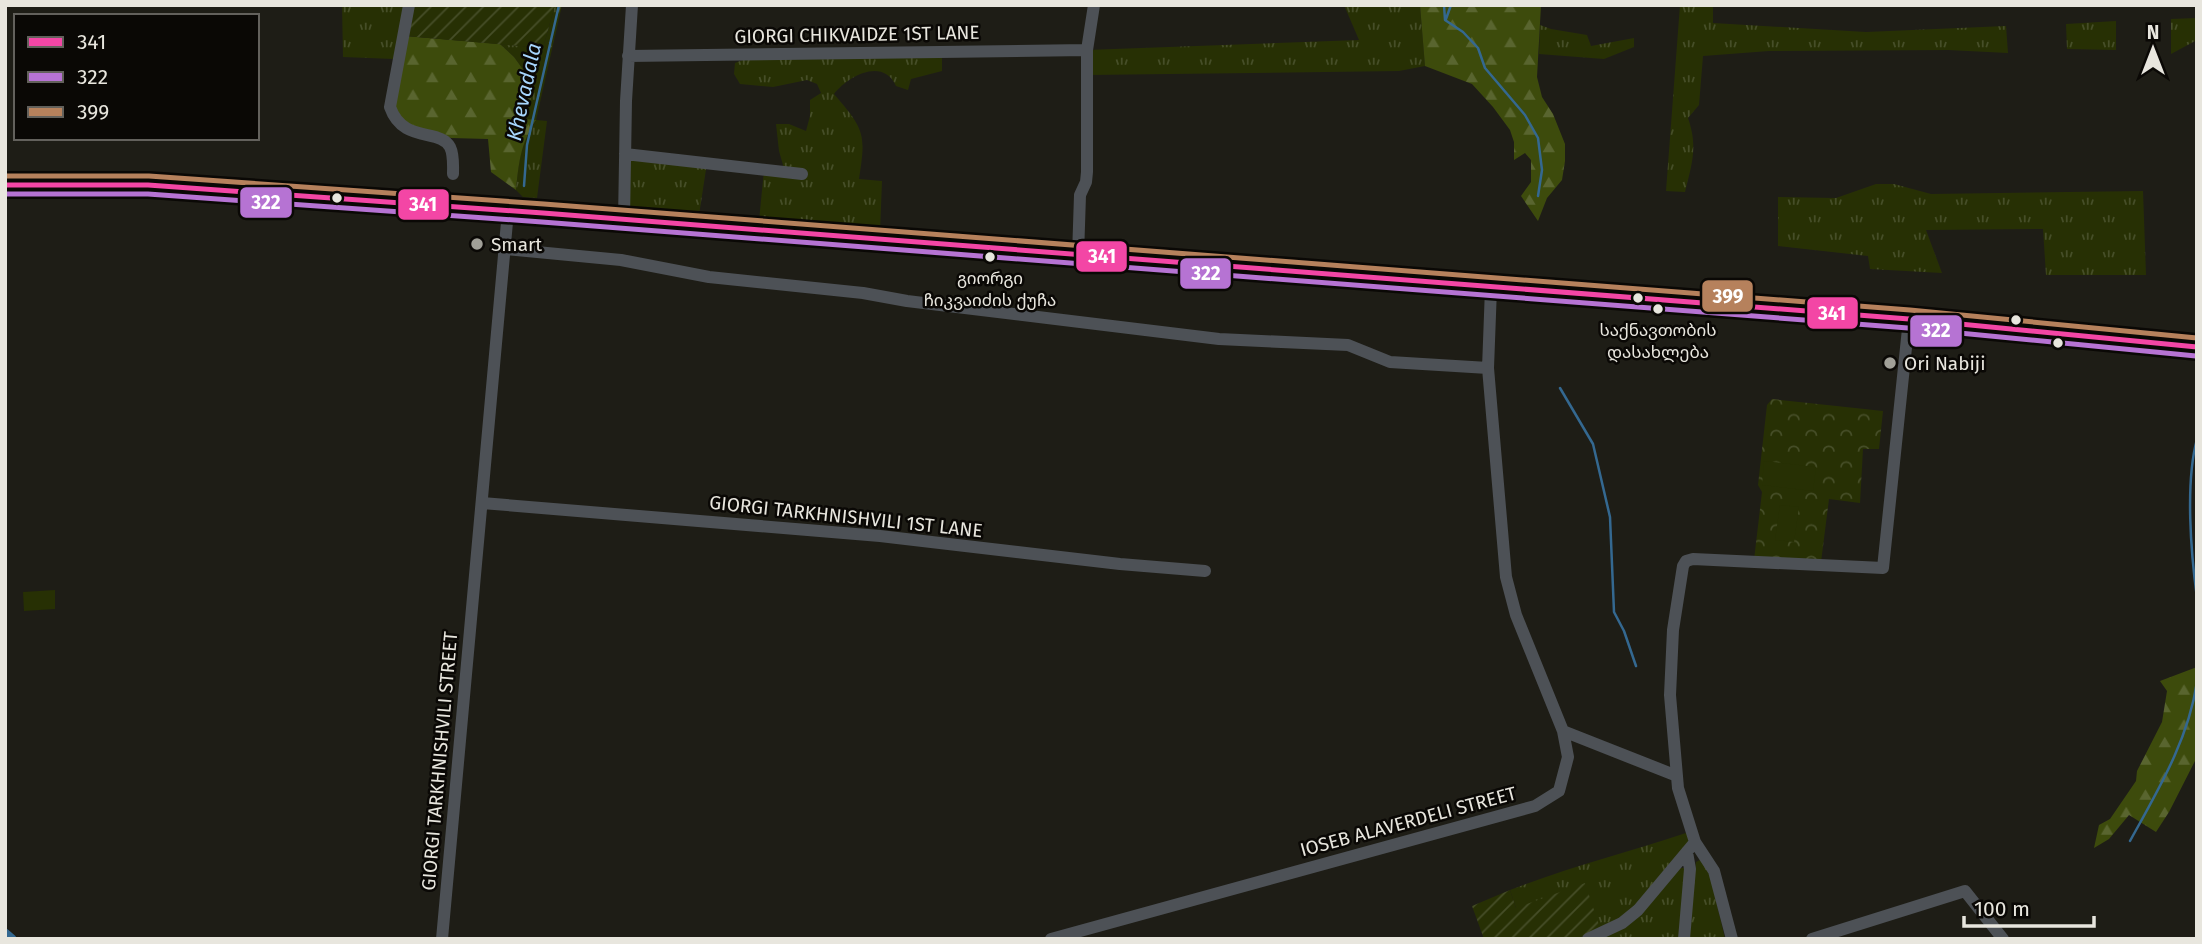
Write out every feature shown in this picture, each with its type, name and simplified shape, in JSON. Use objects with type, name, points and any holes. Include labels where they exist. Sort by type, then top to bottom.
[{"type":"highway","points":[[5,185],[148,185],[508,211],[1909,319],[2197,347]]},
{"type":"street","points":[[409,5],[390,107],[394,119],[411,132],[449,144],[453,174]]},
{"type":"street","points":[[624,220],[628,56],[632,5]]},
{"type":"street","points":[[1078,256],[1080,195],[1087,172],[1087,50],[1094,5]]},
{"type":"street","name":"GIORGI CHIKVAIDZE 1ST LANE","points":[[628,56],[1087,50]]},
{"type":"street","points":[[625,154],[802,174]]},
{"type":"street","name":"GIORGI TARKHNISHVILI STREET","points":[[442,939],[508,211]]},
{"type":"street","points":[[505,249],[621,260],[709,277],[863,293],[907,302],[1219,339],[1348,345],[1390,362],[1488,368]]},
{"type":"street","name":"IOSEB ALAVERDELI STREET","points":[[1051,939],[1535,806],[1559,791],[1568,757],[1563,731],[1519,624],[1506,577],[1488,368],[1491,288]]},
{"type":"street","points":[[1684,939],[1691,847],[1678,788],[1670,695],[1673,630],[1683,566],[1686,561],[1693,559],[1883,568],[1909,319]]},
{"type":"street","name":"GIORGI TARKHNISHVILI 1ST LANE","points":[[482,503],[880,536],[1120,564],[1205,571]]},
{"type":"street","points":[[1563,731],[1677,776]]},
{"type":"street","points":[[1588,939],[1622,923],[1638,910],[1691,847]]},
{"type":"street","points":[[1691,847],[1714,871],[1732,939]]},
{"type":"street","points":[[1812,939],[1965,891],[2003,939]]},
{"type":"green space","points":[[342,5],[405,5],[394,59],[343,57]]},
{"type":"green space","points":[[412,5],[555,5],[543,48],[405,36]]},
{"type":"green space","points":[[555,5],[562,5],[536,120],[547,121],[537,198],[523,197],[516,190],[523,146],[536,121],[526,119],[532,82],[514,57],[500,44],[543,48]]},
{"type":"green space","points":[[1344,5],[1420,5],[1425,66],[1399,71],[1087,75],[1087,50],[1359,40]]},
{"type":"green space","points":[[1420,5],[1541,5],[1537,77],[1542,97],[1553,114],[1565,144],[1565,161],[1562,180],[1547,198],[1538,221],[1521,196],[1531,182],[1531,160],[1525,153],[1514,160],[1514,142],[1510,130],[1472,84],[1425,66]]},
{"type":"green space","points":[[1680,5],[1713,5],[1713,23],[1866,32],[2006,26],[2008,53],[1948,50],[1769,51],[1703,56],[1699,105],[1688,118],[1693,147],[1685,192],[1666,191]]},
{"type":"green space","points":[[2197,18],[2197,40],[2171,54],[2171,19]]},
{"type":"green space","points":[[2116,21],[2116,50],[2067,49],[2066,24]]},
{"type":"green space","points":[[1540,25],[1587,35],[1591,46],[1634,38],[1634,47],[1604,59],[1539,54]]},
{"type":"green space","points":[[405,36],[500,44],[514,57],[532,82],[526,119],[536,120],[523,146],[516,190],[491,172],[488,139],[451,138],[404,123],[395,106]]},
{"type":"green space","points":[[942,52],[942,71],[911,79],[908,90],[896,86],[883,72],[874,71],[856,76],[834,94],[852,116],[861,133],[859,179],[882,181],[880,232],[759,221],[764,170],[785,172],[776,124],[789,124],[806,131],[810,100],[821,93],[817,84],[807,80],[773,87],[740,84],[734,74],[735,63],[758,54]]},
{"type":"green space","points":[[625,154],[707,163],[699,215],[624,208]]},
{"type":"green space","points":[[1876,184],[1894,184],[1931,194],[2143,191],[2146,275],[2046,275],[2043,229],[1926,230],[1942,273],[1870,269],[1868,256],[1778,246],[1778,197],[1836,198]]},
{"type":"green space","points":[[1772,399],[1883,411],[1879,449],[1863,449],[1860,503],[1829,499],[1821,562],[1754,560],[1762,492],[1758,485],[1767,405]]},
{"type":"green space","points":[[1764,461],[1816,467],[1813,491],[1762,485]]},
{"type":"green space","points":[[1780,505],[1799,507],[1794,542],[1775,540]]},
{"type":"green space","points":[[55,590],[55,609],[24,611],[23,592]]},
{"type":"green space","points":[[2197,667],[2197,757],[2169,812],[2156,832],[2129,815],[2109,839],[2094,848],[2099,825],[2110,819],[2136,781],[2137,771],[2162,722],[2167,691],[2160,681]]},
{"type":"green space","points":[[1689,832],[1690,840],[1632,911],[1600,928],[1516,908],[1510,890]]},
{"type":"green space","points":[[1700,860],[1708,866],[1725,939],[1687,939],[1696,862]]},
{"type":"green space","points":[[1679,868],[1685,868],[1679,939],[1597,939]]},
{"type":"green space","points":[[1585,883],[1600,928],[1577,939],[1484,939],[1472,906],[1510,890],[1516,908]]},
{"type":"waterway","name":"Khevadala","points":[[524,186],[527,145],[559,5]]},
{"type":"waterway","points":[[1444,5],[1445,20],[1463,32],[1478,48],[1485,68],[1525,115],[1538,138],[1542,170],[1538,196]]},
{"type":"waterway","points":[[1446,19],[1451,5]]},
{"type":"waterway","points":[[1560,388],[1593,444],[1610,517],[1614,612],[1636,666]]},
{"type":"waterway","points":[[2197,439],[2190,497],[2197,598]]},
{"type":"waterway","points":[[2130,841],[2179,745],[2187,725],[2197,682]]},
{"type":"waterway","points":[[5,933],[12,939]]},
{"type":"transit line","name":"399","points":[[5,176],[149,176],[544,204],[1910,310],[2197,338]]},
{"type":"transit line","name":"341","points":[[5,185],[148,185],[543,213],[1909,319],[2197,347]]},
{"type":"transit line","name":"322","points":[[5,194],[148,194],[542,222],[1908,328],[2196,356]]},
{"type":"place","name":"Smart","points":[[477,244]]},
{"type":"place","name":"გიორგი ჩიკვაიძის ქუჩა","points":[[990,257]]},
{"type":"place","name":"საქნავთობის დასახლება","points":[[1658,309]]},
{"type":"place","name":"Ori Nabiji","points":[[1890,363]]}]
